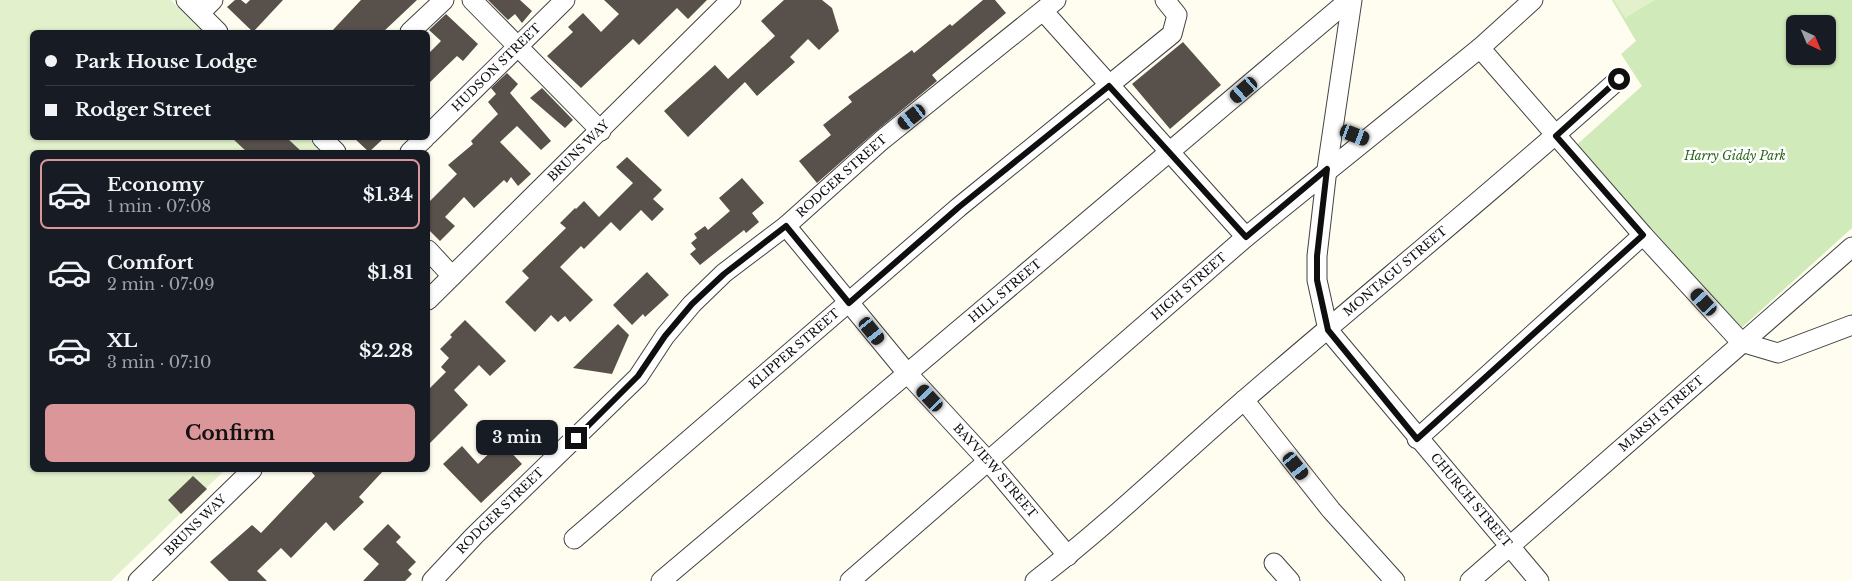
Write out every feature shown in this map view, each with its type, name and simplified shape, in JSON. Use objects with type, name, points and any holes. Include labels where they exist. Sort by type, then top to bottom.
[{"type":"street","points":[[186,0],[216,30]]},
{"type":"street","points":[[200,13],[213,0]]},
{"type":"street","points":[[412,30],[444,0]]},
{"type":"street","points":[[472,0],[601,131]]},
{"type":"street","name":"HUDSON STREET","points":[[430,132],[565,0]]},
{"type":"street","name":"BRUNS WAY","points":[[430,298],[601,131],[731,0]]},
{"type":"street","name":"KLIPPER STREET","points":[[574,539],[959,207],[1172,34],[1177,15],[1165,0]]},
{"type":"street","name":"CHURCH STREET","points":[[1351,0],[1327,169],[1317,256],[1317,280],[1328,330],[1417,439],[1539,581]]},
{"type":"street","name":"HILL STREET","points":[[661,581],[1351,0]]},
{"type":"street","name":"HIGH STREET","points":[[850,581],[1246,237],[1327,169],[1480,48],[1533,0]]},
{"type":"street","points":[[1050,6],[1109,86],[1246,237]]},
{"type":"street","name":"RODGER STREET","points":[[432,581],[474,536],[638,376],[665,336],[692,304],[724,274],[786,226],[882,140],[1050,6]]},
{"type":"street","points":[[1480,48],[1643,235],[1742,342],[1778,353],[1852,325]]},
{"type":"street","name":"MONTAGU STREET","points":[[1036,581],[1068,556],[1244,400],[1556,136],[1619,79]]},
{"type":"street","points":[[1335,118],[1345,129],[1365,139]]},
{"type":"street","points":[[324,140],[334,150]]},
{"type":"street","name":"HUDSON STREET","points":[[412,150],[422,140]]},
{"type":"street","name":"BAYVIEW STREET","points":[[786,226],[907,372],[989,462],[1068,556]]},
{"type":"street","points":[[1417,439],[1643,235]]},
{"type":"street","name":"MARSH STREET","points":[[1470,581],[1852,248]]},
{"type":"street","points":[[430,252],[452,276]]},
{"type":"street","points":[[1244,400],[1331,510],[1396,581]]},
{"type":"street","name":"BRUNS WAY","points":[[138,581],[250,472]]},
{"type":"street","points":[[1274,563],[1290,581]]},
{"type":"green space","points":[[0,0],[171,0],[198,28],[206,23],[213,30],[30,30],[30,140],[319,140],[330,150],[30,150],[30,472],[223,472],[111,581],[0,581]]},
{"type":"green space","name":"Harry Giddy Park","points":[[1612,0],[1852,0],[1852,228],[1738,331],[1571,150],[1642,86],[1621,54],[1636,41]]},
{"type":"green space","points":[[1614,0],[1655,0],[1625,18]]},
{"type":"building","points":[[235,0],[241,0],[246,4],[250,0],[283,0],[255,30],[251,30],[227,7]]},
{"type":"building","points":[[361,0],[417,0],[385,30],[333,30]]},
{"type":"building","points":[[488,0],[520,0],[532,11],[522,23],[515,14],[508,20]]},
{"type":"building","points":[[604,0],[707,0],[688,19],[677,8],[639,45],[633,39],[581,88],[547,56],[573,32],[568,27],[583,13],[601,32],[619,14]]},
{"type":"building","points":[[784,0],[822,0],[832,8],[839,31],[819,50],[808,39],[790,57],[795,62],[757,96],[745,82],[688,137],[664,111],[715,65],[728,79],[775,36],[761,21]]},
{"type":"building","points":[[983,0],[995,0],[1006,13],[932,75],[937,81],[817,183],[799,161],[831,135],[823,125],[852,102],[848,97],[912,50],[914,53],[950,24],[952,26]]},
{"type":"building","points":[[446,14],[478,44],[463,61],[457,56],[430,82],[430,52],[441,41],[429,30]]},
{"type":"building","points":[[1183,42],[1221,85],[1170,129],[1132,84]]},
{"type":"building","points":[[507,73],[518,84],[510,93],[551,141],[541,150],[517,126],[500,142],[531,174],[518,186],[511,177],[507,183],[504,180],[474,208],[464,197],[445,217],[455,226],[440,241],[430,231],[430,201],[457,174],[448,165],[473,144],[471,141],[498,114],[488,102],[496,94],[491,88]]},
{"type":"building","points":[[542,88],[573,120],[565,128],[530,98]]},
{"type":"building","points":[[234,140],[289,140],[300,150],[245,150]]},
{"type":"building","points":[[356,140],[382,140],[371,150],[367,150]]},
{"type":"building","points":[[627,157],[662,190],[653,199],[664,209],[652,221],[641,210],[620,231],[611,222],[584,249],[581,246],[560,267],[593,300],[570,322],[565,316],[558,322],[551,315],[535,332],[505,302],[529,278],[522,271],[566,228],[560,223],[575,208],[584,201],[599,217],[633,183],[616,167]]},
{"type":"building","points":[[742,178],[764,203],[752,213],[759,222],[746,233],[744,230],[700,265],[690,254],[696,249],[691,243],[697,238],[694,234],[705,226],[708,230],[730,211],[719,198]]},
{"type":"building","points":[[647,272],[669,295],[645,317],[643,314],[632,325],[613,305]]},
{"type":"building","points":[[465,320],[506,361],[490,376],[479,365],[454,390],[468,405],[430,443],[430,388],[446,372],[441,367],[449,358],[440,349],[452,337],[450,335]]},
{"type":"building","points":[[618,324],[629,335],[612,374],[573,368]]},
{"type":"building","points":[[501,442],[522,464],[481,503],[443,464],[462,446],[478,464]]},
{"type":"building","points":[[312,472],[382,472],[359,497],[364,502],[334,531],[326,522],[291,558],[281,548],[257,571],[267,581],[229,581],[210,562],[252,525],[261,533],[315,476]]},
{"type":"building","points":[[193,476],[207,489],[181,514],[168,500]]},
{"type":"building","points":[[388,524],[401,537],[396,542],[416,562],[408,570],[412,574],[405,581],[363,581],[379,564],[363,549]]},
{"type":"route","points":[[576,438],[638,376],[665,336],[692,304],[724,274],[786,226],[849,303],[959,207],[1109,86],[1246,237],[1327,169],[1317,256],[1317,280],[1328,330],[1417,439],[1643,235],[1556,136],[1619,79]]}]
